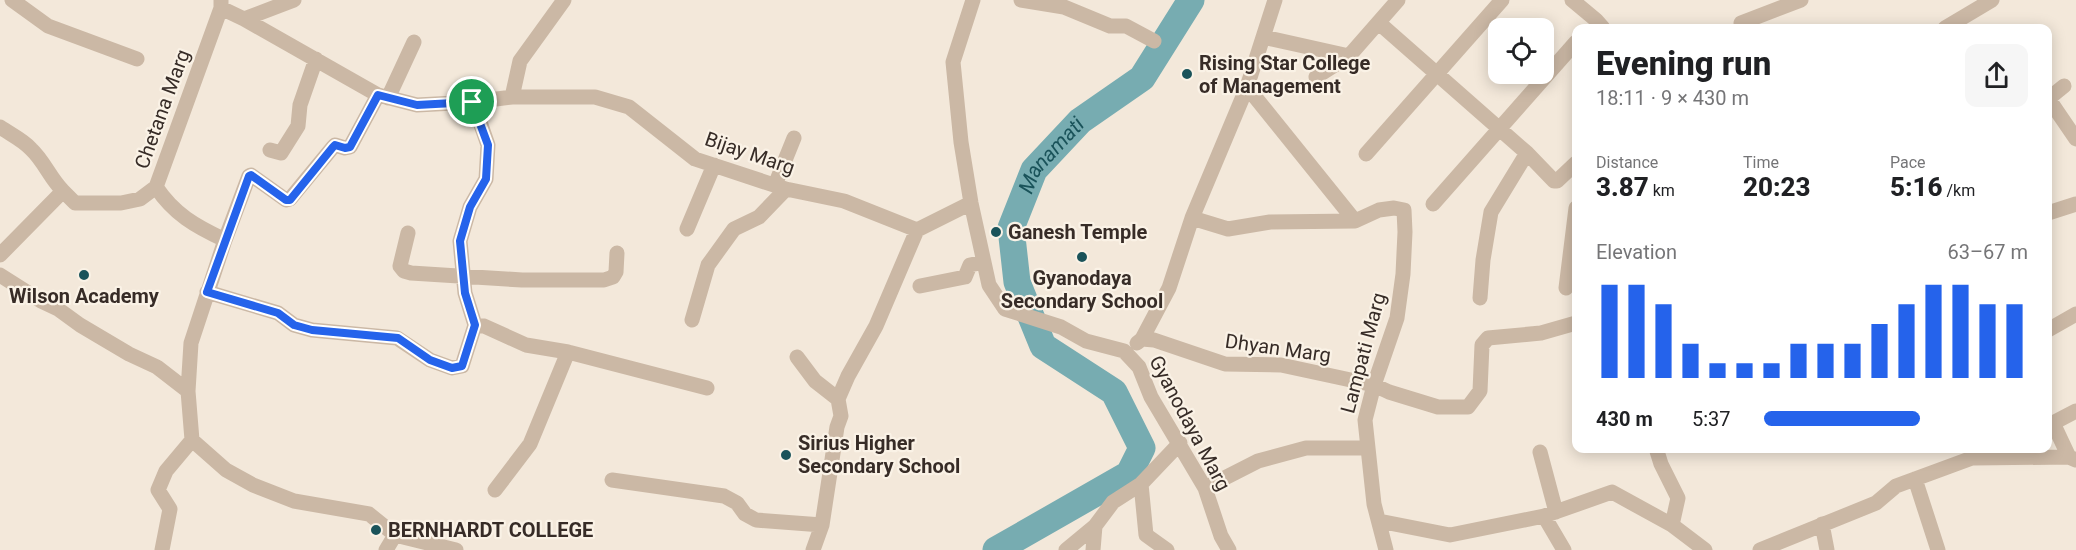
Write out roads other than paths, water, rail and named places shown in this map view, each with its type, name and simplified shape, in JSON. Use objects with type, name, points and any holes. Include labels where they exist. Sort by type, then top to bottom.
[{"type":"street","points":[[12,0],[48,26],[137,59]]},
{"type":"street","points":[[244,19],[294,0]]},
{"type":"street","points":[[512,97],[520,61],[564,0]]},
{"type":"street","name":"Gyanodaya Marg","points":[[973,0],[953,62],[961,142],[971,203],[989,285],[1005,309],[1061,327],[1086,341],[1124,351],[1139,367],[1151,397],[1180,442],[1205,488],[1221,536],[1229,550]]},
{"type":"street","points":[[1021,0],[1064,8],[1110,26],[1126,26],[1154,42]]},
{"type":"street","points":[[1142,339],[1169,288],[1192,218],[1247,87],[1275,0]]},
{"type":"street","points":[[1316,77],[1349,56],[1398,0]]},
{"type":"street","points":[[1366,154],[1502,0]]},
{"type":"street","points":[[1741,24],[1802,0]]},
{"type":"street","points":[[1952,24],[1992,0]]},
{"type":"street","points":[[1579,2],[1595,24]]},
{"type":"street","name":"Bijay Marg","points":[[221,4],[383,96],[417,105],[512,97],[595,97],[629,107],[695,159],[781,187],[844,201],[917,230]]},
{"type":"street","name":"Chetana Marg","points":[[63,191],[75,203],[121,203],[140,199],[156,187],[221,4]]},
{"type":"street","points":[[1379,23],[1527,153],[1554,181],[1557,181],[1572,167]]},
{"type":"street","points":[[1263,37],[1349,56]]},
{"type":"street","points":[[414,42],[350,147],[345,148],[338,145],[333,147],[290,200],[286,200],[251,175],[249,176],[191,343],[188,391],[192,440],[226,470],[253,485],[294,501],[369,514],[394,535],[456,550]]},
{"type":"street","points":[[1433,204],[1572,47]]},
{"type":"street","points":[[270,150],[281,153],[298,126],[300,105],[316,59]]},
{"type":"street","points":[[2052,96],[2064,86]]},
{"type":"street","points":[[1247,87],[1355,221]]},
{"type":"street","points":[[207,292],[278,313],[294,325],[312,330],[398,338],[430,360],[452,368],[462,366],[475,325],[465,293],[460,241],[470,207],[486,179],[488,145],[472,102]]},
{"type":"street","points":[[2052,105],[2076,139]]},
{"type":"street","points":[[0,127],[31,148],[43,162],[53,181],[63,191],[0,255]]},
{"type":"street","points":[[692,320],[708,265],[734,229],[759,217],[781,187],[794,138]]},
{"type":"street","points":[[1480,298],[1483,260],[1491,212],[1527,153]]},
{"type":"street","points":[[687,229],[714,165]]},
{"type":"street","points":[[156,187],[167,203],[195,226],[225,240]]},
{"type":"street","points":[[813,550],[822,525],[837,427],[841,416],[838,399],[848,376],[876,326],[917,230],[971,203]]},
{"type":"street","points":[[2052,212],[2076,204]]},
{"type":"street","name":"Lampati Marg","points":[[1355,221],[1379,210],[1394,208],[1404,210],[1403,274],[1397,318],[1374,385],[1365,420],[1366,448],[1374,504],[1386,550]]},
{"type":"street","points":[[1192,218],[1228,229],[1270,222],[1355,221]]},
{"type":"street","points":[[408,233],[400,266],[404,271],[522,280],[604,280],[613,277],[615,273],[617,253]]},
{"type":"street","points":[[1566,288],[1572,240]]},
{"type":"street","points":[[920,286],[965,277],[970,265],[984,262]]},
{"type":"street","points":[[0,275],[129,354],[157,367],[188,391]]},
{"type":"street","points":[[2052,328],[2074,320]]},
{"type":"street","name":"Dhyan Marg","points":[[1142,339],[1154,340],[1225,364],[1281,365],[1374,385],[1438,407],[1468,406],[1480,391],[1482,345],[1488,338],[1541,333],[1572,324]]},
{"type":"street","points":[[475,325],[484,326],[526,345],[568,352],[707,388]]},
{"type":"street","name":"Gyanodaya Marg","points":[[1124,351],[1142,339]]},
{"type":"street","points":[[495,489],[530,444],[568,352]]},
{"type":"street","points":[[796,357],[815,381],[838,399]]},
{"type":"street","points":[[2073,458],[2053,423],[2076,411]]},
{"type":"street","points":[[162,550],[170,509],[158,490],[166,471],[192,440]]},
{"type":"street","points":[[1066,550],[1095,526],[1113,502],[1141,484],[1180,442]]},
{"type":"street","points":[[1205,488],[1258,461],[1305,448],[1366,448]]},
{"type":"street","points":[[1540,452],[1550,514],[1564,550]]},
{"type":"street","points":[[1657,453],[1660,464],[1678,499],[1672,525]]},
{"type":"street","points":[[1764,549],[1876,503],[1896,486],[1971,453],[2073,458]]},
{"type":"street","points":[[1915,478],[1938,550]]},
{"type":"street","points":[[612,480],[724,496],[737,503],[745,514],[756,520],[822,525]]},
{"type":"street","points":[[1141,484],[1146,535],[1167,550]]},
{"type":"street","points":[[1379,521],[1450,534],[1550,514],[1612,492],[1672,525],[1705,550]]},
{"type":"street","points":[[1822,524],[1827,550]]},
{"type":"street","points":[[1093,550],[1095,526]]},
{"type":"street","points":[[387,550],[394,535]]},
{"type":"waterway","name":"Manamati","points":[[996,550],[1129,474],[1142,448],[1114,392],[1043,346],[1017,282],[1011,228],[1034,170],[1080,121],[1142,78],[1191,0]]},
{"type":"place","name":"Rising Star College of Management","points":[[1187,74]]},
{"type":"place","name":"Ganesh Temple","points":[[996,232]]},
{"type":"place","name":"Gyanodaya Secondary School","points":[[1082,257]]},
{"type":"place","name":"Wilson Academy","points":[[84,275]]},
{"type":"place","name":"Sirius Higher Secondary School","points":[[786,455]]},
{"type":"place","name":"BERNHARDT COLLEGE","points":[[376,530]]}]
